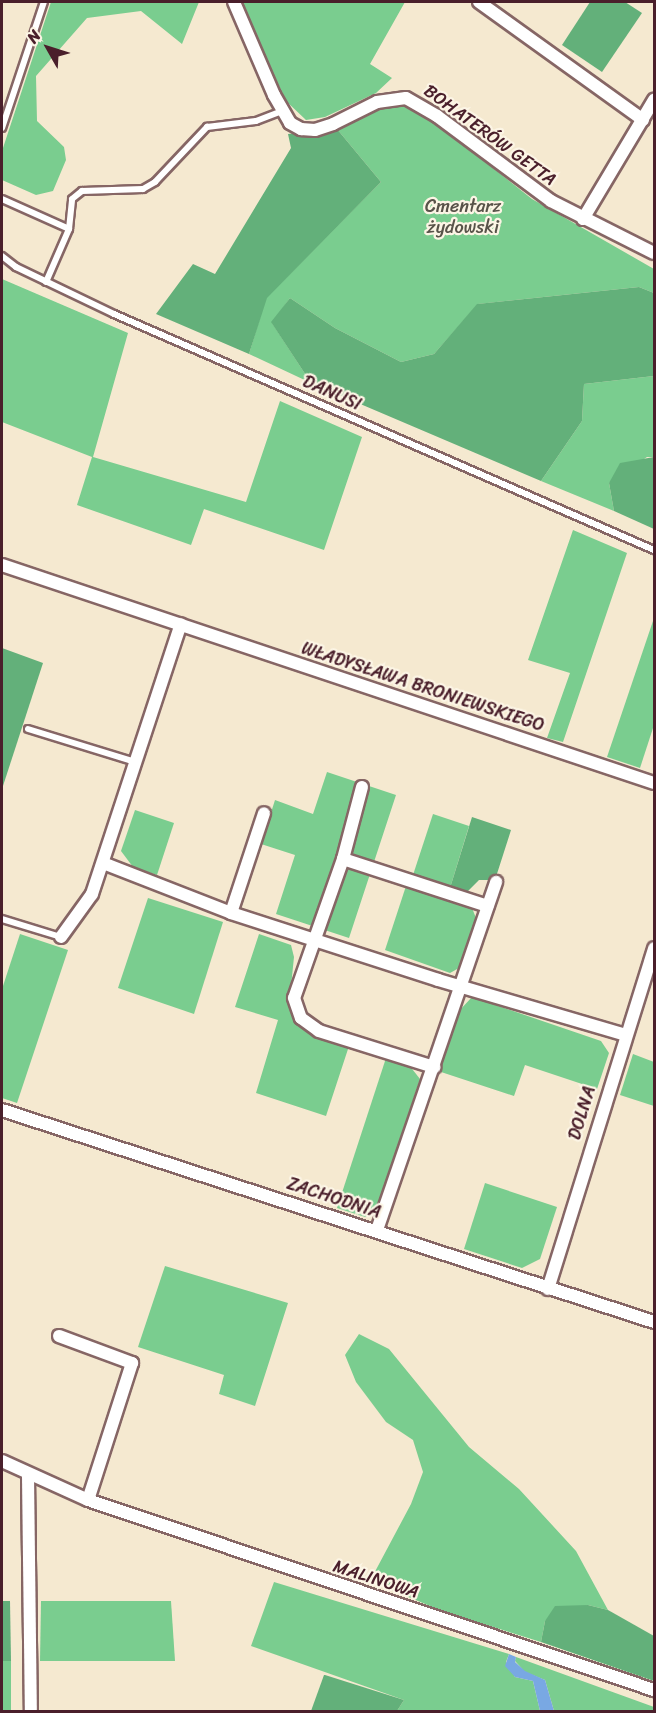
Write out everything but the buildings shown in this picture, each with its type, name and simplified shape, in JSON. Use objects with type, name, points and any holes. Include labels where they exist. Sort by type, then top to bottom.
[{"type":"street","name":"BOHATERÓW GETTA","points":[[234,2],[282,111],[290,123],[301,129],[315,130],[377,102],[406,98],[437,116],[536,190],[583,219],[654,253]]},
{"type":"street","points":[[479,2],[643,120]]},
{"type":"street","points":[[583,219],[654,100]]},
{"type":"street","name":"WŁADYSŁAWA BRONIEWSKIEGO","points":[[2,565],[654,783]]},
{"type":"street","points":[[61,937],[87,903],[103,863],[181,624]]},
{"type":"street","points":[[362,787],[343,859],[294,998],[301,1018],[319,1031],[434,1067]]},
{"type":"street","points":[[231,913],[264,813]]},
{"type":"street","points":[[343,859],[488,906]]},
{"type":"street","points":[[103,863],[231,913],[626,1035]]},
{"type":"street","points":[[377,1230],[463,985],[496,882]]},
{"type":"street","name":"DOLNA","points":[[548,1289],[654,948]]},
{"type":"street","name":"ZACHODNIA","points":[[2,1110],[377,1230],[548,1289],[654,1322]]},
{"type":"street","points":[[59,1336],[132,1363],[88,1500]]},
{"type":"street","name":"MALINOWA","points":[[2,1461],[28,1476],[88,1500],[654,1690]]},
{"type":"street","points":[[28,1476],[31,1712]]},
{"type":"lane","points":[[2,128],[44,2]]},
{"type":"lane","points":[[46,282],[69,229],[72,199],[82,191],[143,189],[155,182],[207,127],[256,121],[282,111]]},
{"type":"lane","points":[[2,199],[69,229]]},
{"type":"lane","name":"DANUSI","points":[[2,256],[46,282],[654,550]]},
{"type":"lane","points":[[28,729],[135,763]]},
{"type":"lane","points":[[2,919],[61,937]]},
{"type":"green space","points":[[51,2],[199,2],[182,44],[141,11],[87,18],[36,76],[37,121],[64,147],[66,160],[53,191],[36,195],[2,180],[2,151]]},
{"type":"green space","points":[[240,2],[405,2],[370,64],[392,78],[376,93],[325,117],[306,120],[286,101]]},
{"type":"green space","points":[[590,2],[625,2],[642,13],[602,72],[562,45]]},
{"type":"green space","name":"Cmentarz żydowski","points":[[403,104],[432,120],[532,199],[654,269],[654,293],[639,287],[478,304],[434,354],[401,362],[335,328],[290,298],[272,323],[311,383],[249,354],[266,298],[381,182],[337,129],[377,107]]},
{"type":"green space","points":[[337,129],[381,182],[267,298],[249,354],[156,314],[193,264],[215,274],[291,148],[288,134]]},
{"type":"green space","points":[[2,279],[128,333],[93,457],[246,502],[280,401],[362,437],[324,550],[204,509],[191,545],[77,505],[92,457],[2,422]]},
{"type":"green space","points":[[639,287],[654,293],[654,376],[584,384],[582,421],[541,481],[311,383],[271,322],[290,298],[335,328],[401,362],[434,354],[477,304]]},
{"type":"green space","points":[[654,376],[654,457],[647,457],[609,483],[614,511],[541,481],[582,421],[584,384]]},
{"type":"green space","points":[[654,457],[654,529],[614,511],[609,483],[620,463]]},
{"type":"green space","points":[[573,530],[627,553],[563,742],[547,738],[570,673],[528,660]]},
{"type":"green space","points":[[654,618],[654,725],[640,768],[607,757]]},
{"type":"green space","points":[[2,648],[43,663],[2,789]]},
{"type":"green space","points":[[327,772],[396,795],[349,938],[276,914],[295,855],[261,844],[275,800],[313,814]]},
{"type":"green space","points":[[135,810],[174,823],[157,875],[133,867],[121,851]]},
{"type":"green space","points":[[433,814],[469,826],[450,888],[413,875]]},
{"type":"green space","points":[[472,817],[511,830],[495,880],[479,880],[467,892],[450,888]]},
{"type":"green space","points":[[406,886],[472,908],[476,918],[459,968],[450,973],[385,950]]},
{"type":"green space","points":[[148,898],[223,922],[194,1014],[118,988]]},
{"type":"green space","points":[[20,934],[68,950],[17,1103],[2,1098],[2,989]]},
{"type":"green space","points":[[259,934],[291,945],[294,957],[289,1006],[302,1027],[349,1046],[326,1116],[256,1093],[278,1020],[235,1007]]},
{"type":"green space","points":[[472,997],[601,1041],[609,1053],[597,1089],[525,1065],[514,1096],[438,1071],[459,1011]]},
{"type":"green space","points":[[633,1054],[654,1062],[654,1106],[620,1095]]},
{"type":"green space","points":[[386,1058],[409,1065],[420,1079],[376,1211],[365,1217],[337,1208]]},
{"type":"green space","points":[[485,1183],[557,1207],[540,1259],[522,1268],[464,1249]]},
{"type":"green space","points":[[165,1266],[288,1303],[255,1406],[219,1394],[224,1375],[138,1347]]},
{"type":"green space","points":[[359,1334],[389,1349],[469,1447],[519,1489],[576,1551],[608,1610],[588,1605],[545,1621],[541,1642],[442,1611],[370,1581],[411,1504],[423,1472],[413,1440],[386,1422],[356,1382],[345,1355]]},
{"type":"green space","points":[[274,1582],[509,1654],[506,1662],[515,1677],[533,1681],[540,1711],[397,1711],[404,1700],[251,1646]]},
{"type":"green space","points":[[2,1601],[10,1601],[11,1661],[2,1661]]},
{"type":"green space","points":[[41,1601],[171,1601],[175,1661],[40,1661]]},
{"type":"green space","points":[[588,1605],[608,1610],[654,1636],[654,1681],[541,1642],[545,1621],[555,1606]]},
{"type":"green space","points":[[516,1657],[654,1707],[654,1711],[554,1711],[545,1680],[525,1672],[515,1661]]},
{"type":"green space","points":[[2,1661],[11,1661],[11,1711],[2,1711]]},
{"type":"green space","points":[[324,1675],[404,1700],[397,1711],[311,1711]]},
{"type":"water","points":[[509,1654],[516,1657],[515,1662],[525,1671],[545,1680],[554,1711],[540,1711],[533,1681],[515,1677],[505,1666]]}]
